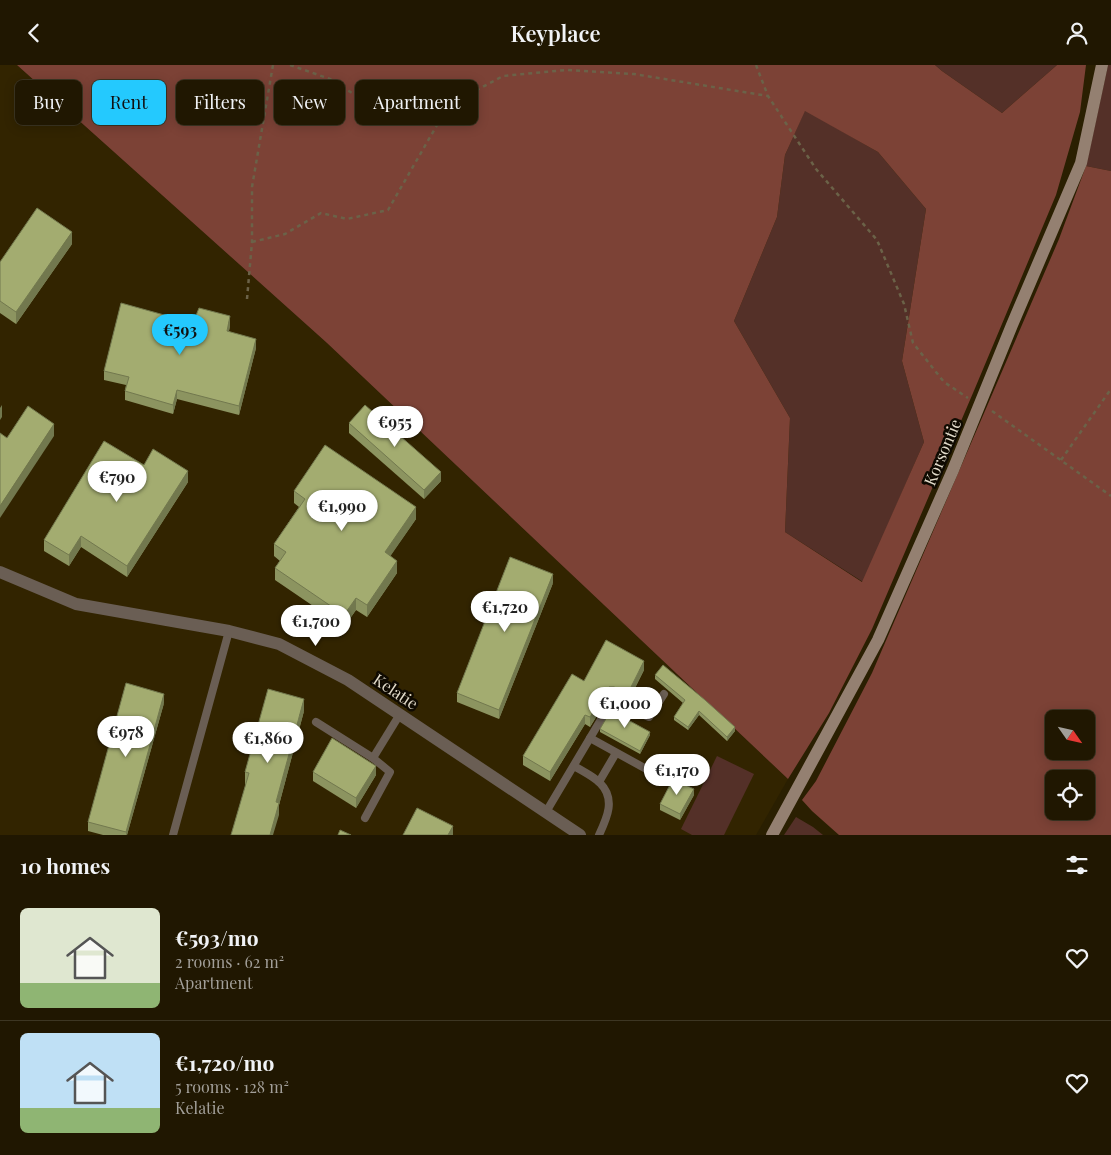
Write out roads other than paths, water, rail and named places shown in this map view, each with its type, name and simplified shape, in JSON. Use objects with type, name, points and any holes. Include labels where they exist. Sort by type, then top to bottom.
[{"type":"main road","name":"Korsontie","points":[[772,835],[878,640],[953,470],[1081,163],[1102,65]]},
{"type":"street","name":"Kelatie","points":[[0,572],[76,604],[229,631],[279,644],[340,675],[580,835]]},
{"type":"lane","points":[[173,835],[229,631]]},
{"type":"lane","points":[[546,812],[612,701],[649,717],[664,694]]},
{"type":"lane","points":[[373,758],[400,714]]},
{"type":"lane","points":[[316,722],[390,771],[365,818]]},
{"type":"lane","points":[[590,738],[668,781]]},
{"type":"lane","points":[[600,782],[616,753]]},
{"type":"lane","points":[[574,766],[600,782],[608,793],[609,806],[606,821],[599,835]]}]
